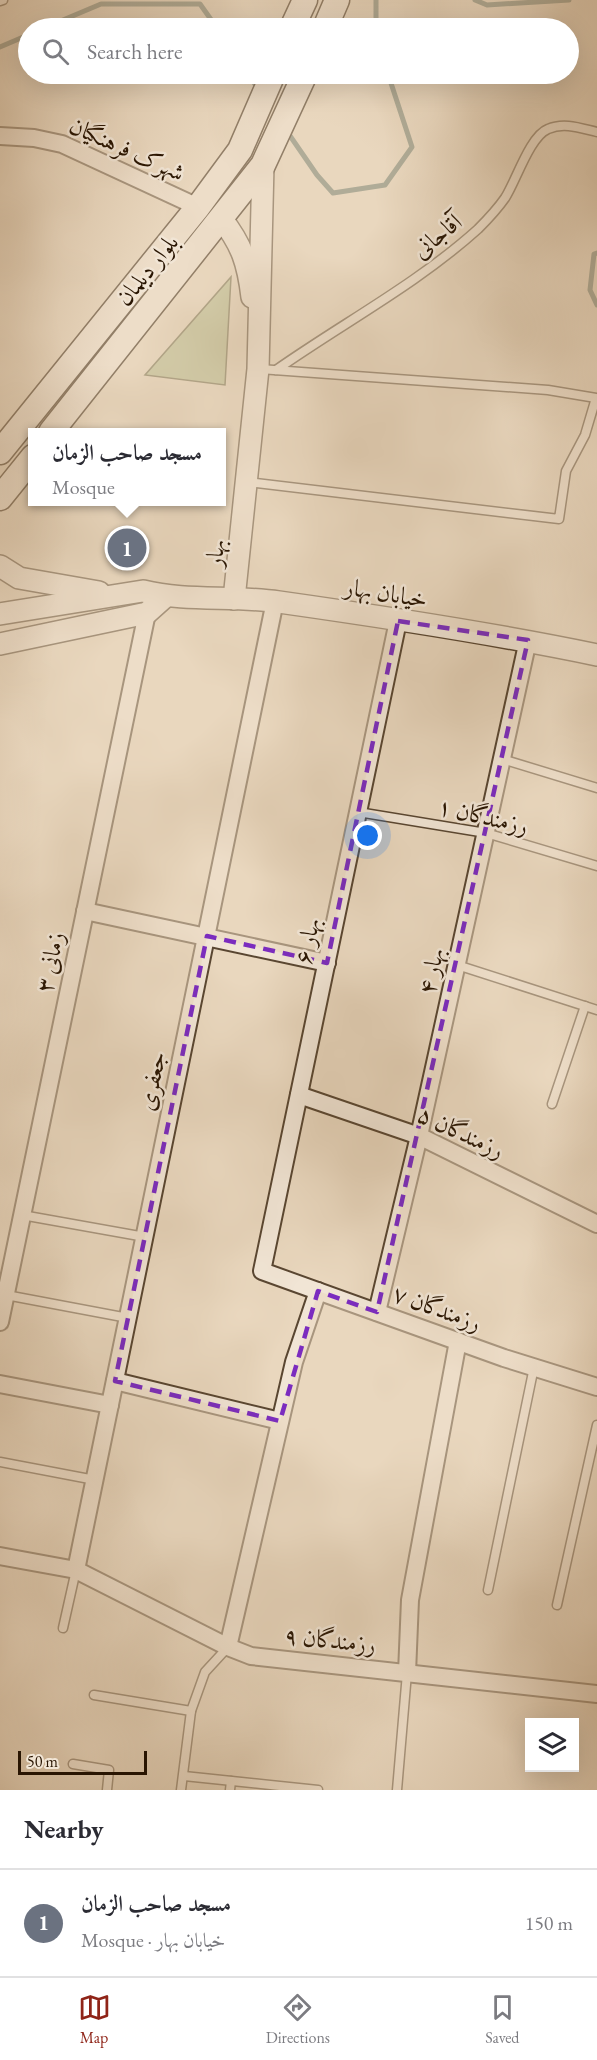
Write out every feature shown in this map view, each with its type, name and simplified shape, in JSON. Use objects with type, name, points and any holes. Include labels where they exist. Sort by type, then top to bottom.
[{"type":"main road","points":[[297,18],[305,0]]},
{"type":"main road","points":[[329,18],[337,0]]},
{"type":"main road","name":"بلوار دیلمان","points":[[0,452],[198,207],[240,150],[268,84]]},
{"type":"main road","name":"بلوار دیلمان","points":[[54,428],[266,160],[301,84]]},
{"type":"main road","points":[[198,207],[221,218]]},
{"type":"main road","points":[[0,498],[28,463]]},
{"type":"street","name":"شهرک فرهنگیان","points":[[0,136],[34,138],[62,144],[198,207]]},
{"type":"street","name":"بهار","points":[[234,599],[248,482],[267,370],[266,160]]},
{"type":"street","name":"بهار","points":[[221,218],[246,258],[267,370]]},
{"type":"street","points":[[0,566],[20,578],[115,595]]},
{"type":"street","name":"خیابان بهار","points":[[0,614],[143,591],[166,596],[275,601],[528,640],[597,655]]},
{"type":"street","points":[[0,644],[147,613],[166,596]]},
{"type":"street","name":"جعفری","points":[[76,1570],[275,601]]},
{"type":"street","name":"زمانی ۳","points":[[0,1322],[147,613]]},
{"type":"street","name":"بهار ۶","points":[[262,1271],[398,621]]},
{"type":"street","name":"بهار ۴","points":[[377,1312],[419,1136],[528,640]]},
{"type":"street","points":[[85,911],[327,963]]},
{"type":"street","name":"رزمندگان ۵","points":[[299,1095],[419,1136],[597,1224]]},
{"type":"street","name":"رزمندگان ۷","points":[[262,1271],[458,1341],[597,1387]]},
{"type":"street","points":[[228,1647],[294,1362],[318,1291]]},
{"type":"street","points":[[407,1673],[410,1600],[458,1341]]},
{"type":"street","points":[[115,1381],[280,1421]]},
{"type":"street","points":[[0,1384],[110,1405]]},
{"type":"street","name":"رزمندگان ۹","points":[[0,1556],[76,1570],[228,1647],[251,1656],[597,1694]]},
{"type":"lane","name":"آقاجانی","points":[[267,370],[405,286],[479,228],[505,197],[527,154],[545,129],[564,124],[597,132]]},
{"type":"lane","points":[[248,482],[560,519],[566,471],[585,435],[596,398],[548,390],[267,370]]},
{"type":"lane","points":[[502,759],[597,788]]},
{"type":"lane","name":"رزمندگان ۱","points":[[358,812],[486,833],[597,866]]},
{"type":"lane","points":[[457,965],[597,1010]]},
{"type":"lane","points":[[552,1104],[585,1006]]},
{"type":"lane","points":[[22,1215],[145,1237]]},
{"type":"lane","points":[[6,1295],[128,1318]]},
{"type":"lane","points":[[488,1590],[534,1367]]},
{"type":"lane","points":[[557,1605],[597,1425]]},
{"type":"lane","points":[[0,1462],[95,1480]]},
{"type":"lane","points":[[63,1628],[76,1570]]},
{"type":"lane","points":[[181,1790],[191,1711],[204,1672],[228,1647]]},
{"type":"lane","points":[[397,1790],[407,1673]]},
{"type":"lane","points":[[94,1695],[191,1711]]},
{"type":"lane","points":[[73,1764],[109,1770],[107,1790]]},
{"type":"lane","points":[[184,1776],[231,1785],[318,1790]]},
{"type":"highlighted area","points":[[398,621],[528,640],[377,1312],[318,1291],[280,1421],[115,1381],[207,936],[327,963]]},
{"type":"green space","points":[[231,277],[225,385],[145,375]]},
{"type":"waterway","points":[[376,0],[376,18]]},
{"type":"waterway","points":[[475,0],[487,5],[569,0]]},
{"type":"waterway","points":[[68,18],[101,4],[200,4],[210,18]]},
{"type":"waterway","points":[[0,47],[18,39]]},
{"type":"waterway","points":[[255,84],[259,90]]},
{"type":"waterway","points":[[286,130],[317,175],[333,193],[385,185],[412,147],[391,84]]},
{"type":"waterway","points":[[597,253],[594,254],[590,290],[597,305]]},
{"type":"place","name":"مسجد صاحب الزمان","points":[[127,548]]}]
